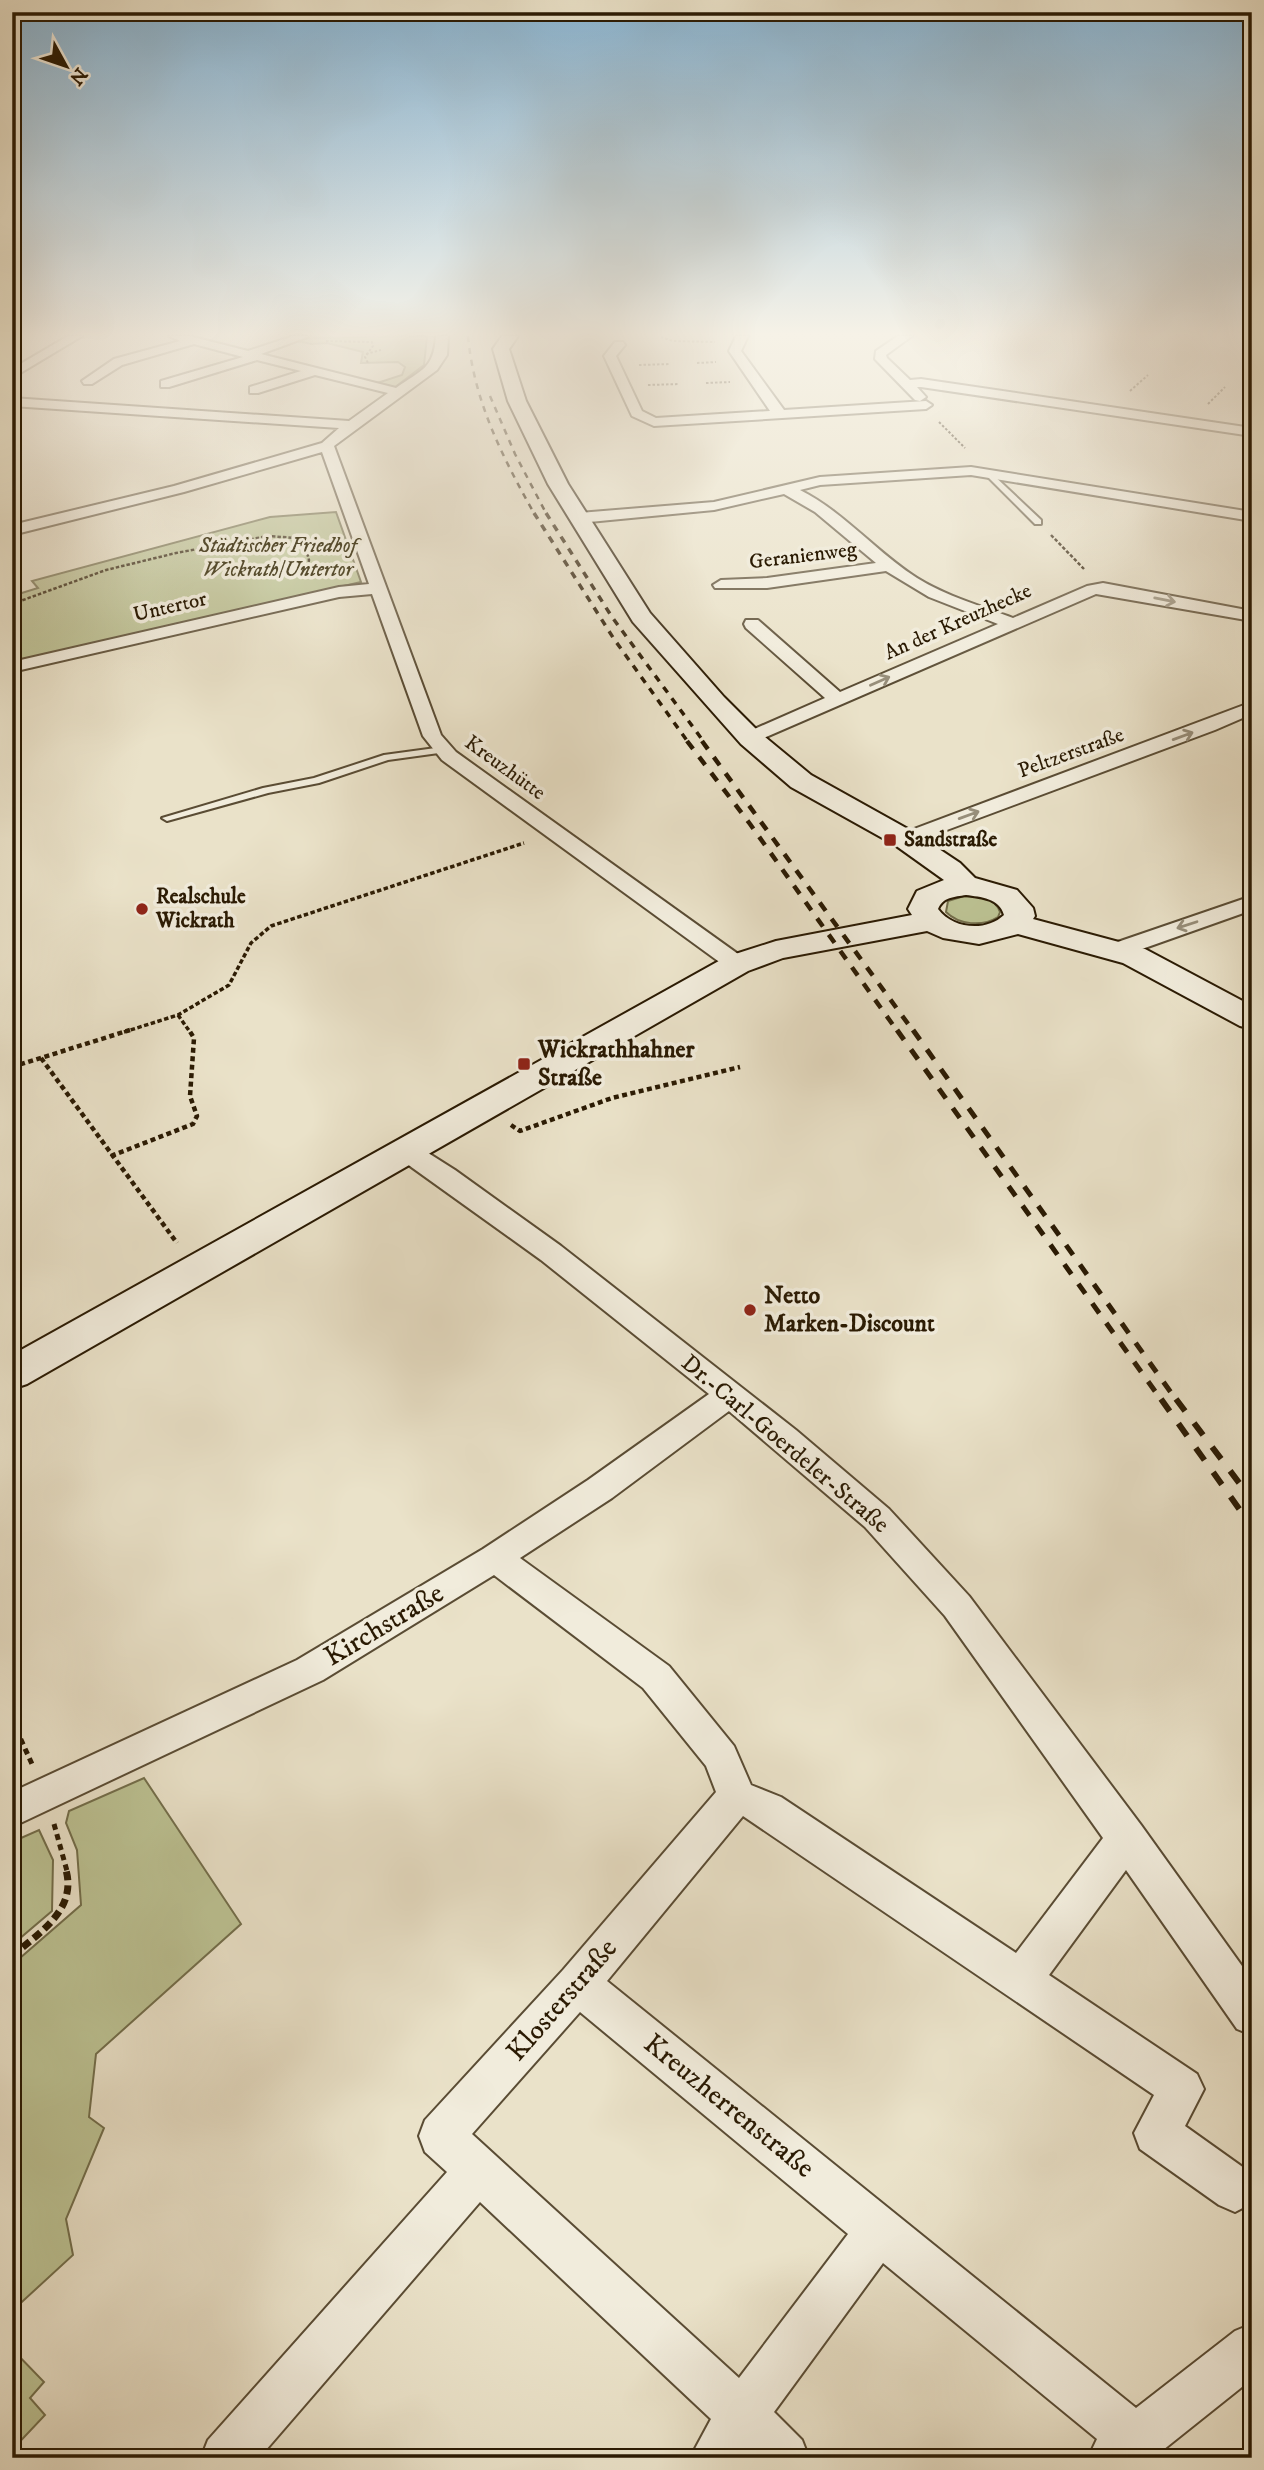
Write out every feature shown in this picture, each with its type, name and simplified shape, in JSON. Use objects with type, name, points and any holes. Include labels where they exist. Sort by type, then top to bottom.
[{"type":"main road","points":[[542,451],[558,484],[641,617],[750,738],[802,780],[905,839],[950,869],[966,886]]},
{"type":"main road","points":[[966,886],[983,887],[1012,899],[1019,907],[1020,916],[1015,924],[1003,931],[985,934],[956,932],[932,921],[923,909],[928,897],[943,889],[966,886]]},
{"type":"main road","points":[[12,1374],[737,964],[776,950],[932,921]]},
{"type":"main road","points":[[1015,924],[1117,950],[1152,964],[1252,1019]]},
{"type":"street","points":[[12,530],[179,489],[309,451]]},
{"type":"street","name":"Kreuzhütte","points":[[329,451],[432,736],[443,750],[737,964]]},
{"type":"street","points":[[579,517],[714,506],[820,481],[971,471],[1252,517]]},
{"type":"street","name":"Geranienweg","points":[[786,489],[800,495],[855,535],[889,566],[915,584],[1011,624]]},
{"type":"street","name":"Geranienweg","points":[[721,585],[767,583],[889,566]]},
{"type":"street","name":"Untertor","points":[[12,667],[339,592],[380,588]]},
{"type":"street","points":[[1098,588],[1252,616]]},
{"type":"street","name":"An der Kreuzhecke","points":[[750,738],[1098,588]]},
{"type":"street","points":[[752,624],[838,700]]},
{"type":"street","name":"Peltzerstraße","points":[[905,839],[1208,726],[1252,707]]},
{"type":"street","points":[[1117,950],[1252,903]]},
{"type":"street","name":"Dr.-Carl-Goerdeler-Straße","points":[[405,1150],[551,1253],[877,1518],[957,1606],[1127,1836],[1252,2015]]},
{"type":"street","name":"Kirchstraße","points":[[12,1810],[310,1670],[495,1558],[600,1489],[729,1395]]},
{"type":"street","points":[[495,1558],[656,1677],[721,1757],[737,1796],[767,1809],[1182,2090],[1156,2133],[1235,2189]]},
{"type":"street","name":"Klosterstraße","points":[[478,2170],[441,2136],[578,1983],[737,1796]]},
{"type":"street","points":[[1021,1980],[1127,1836]]},
{"type":"street","name":"Kreuzherrenstraße","points":[[578,1983],[880,2228],[1124,2449],[1252,2348]]},
{"type":"street","points":[[226,2458],[478,2170],[742,2414],[784,2458]]},
{"type":"street","points":[[715,2458],[742,2414],[880,2228]]},
{"type":"lane","points":[[989,473],[1038,522]]},
{"type":"lane","points":[[167,818],[267,790],[316,781],[387,757],[443,750]]},
{"type":"path","points":[[968,451],[989,473]]},
{"type":"path","points":[[1038,522],[1096,581],[1098,588]]},
{"type":"path","points":[[12,604],[106,570],[176,553],[268,536],[296,538],[305,545],[309,560],[305,579],[298,584]]},
{"type":"path","points":[[12,1067],[178,1015],[229,985],[251,943],[271,926],[555,833]]},
{"type":"path","points":[[111,1156],[193,1124],[197,1116],[190,1096],[194,1038],[178,1015]]},
{"type":"path","points":[[41,1058],[197,1269]]},
{"type":"path","points":[[483,1106],[520,1131],[611,1098],[740,1067]]},
{"type":"path","points":[[12,1956],[59,1914],[70,1884],[52,1818]]},
{"type":"green space","name":"Städtischer Friedhof Wickrath/Untertor","points":[[336,512],[361,582],[12,662],[12,596],[38,588],[32,581],[270,517]]},
{"type":"green space","points":[[964,896],[990,900],[998,907],[998,917],[978,923],[957,920],[946,912],[948,901]]},
{"type":"green space","points":[[144,1778],[241,1924],[96,2054],[89,2117],[104,2128],[66,2219],[73,2255],[12,2311],[12,1965],[81,1905],[77,1850],[66,1823],[69,1811]]},
{"type":"green space","points":[[39,1830],[53,1860],[52,1911],[12,1945],[12,1842]]},
{"type":"green space","points":[[12,2349],[44,2382],[30,2398],[45,2415],[12,2450]]},
{"type":"railway","points":[[501,451],[535,515]]},
{"type":"railway","points":[[514,451],[547,515]]},
{"type":"railway","points":[[534,513],[614,639],[688,742]]},
{"type":"railway","points":[[546,513],[612,617],[704,742]]},
{"type":"railway","points":[[687,741],[750,824],[898,1032]]},
{"type":"railway","points":[[702,741],[914,1032]]},
{"type":"railway","points":[[897,1030],[1162,1401]]},
{"type":"railway","points":[[913,1030],[1177,1401]]},
{"type":"railway","points":[[1161,1399],[1252,1527]]},
{"type":"railway","points":[[1176,1399],[1252,1500]]},
{"type":"place","name":"Sandstraße","points":[[890,840]]},
{"type":"place","name":"Realschule Wickrath","points":[[142,909]]},
{"type":"place","name":"Wickrathhahner Straße","points":[[524,1064]]},
{"type":"place","name":"Netto Marken-Discount","points":[[750,1310]]}]
